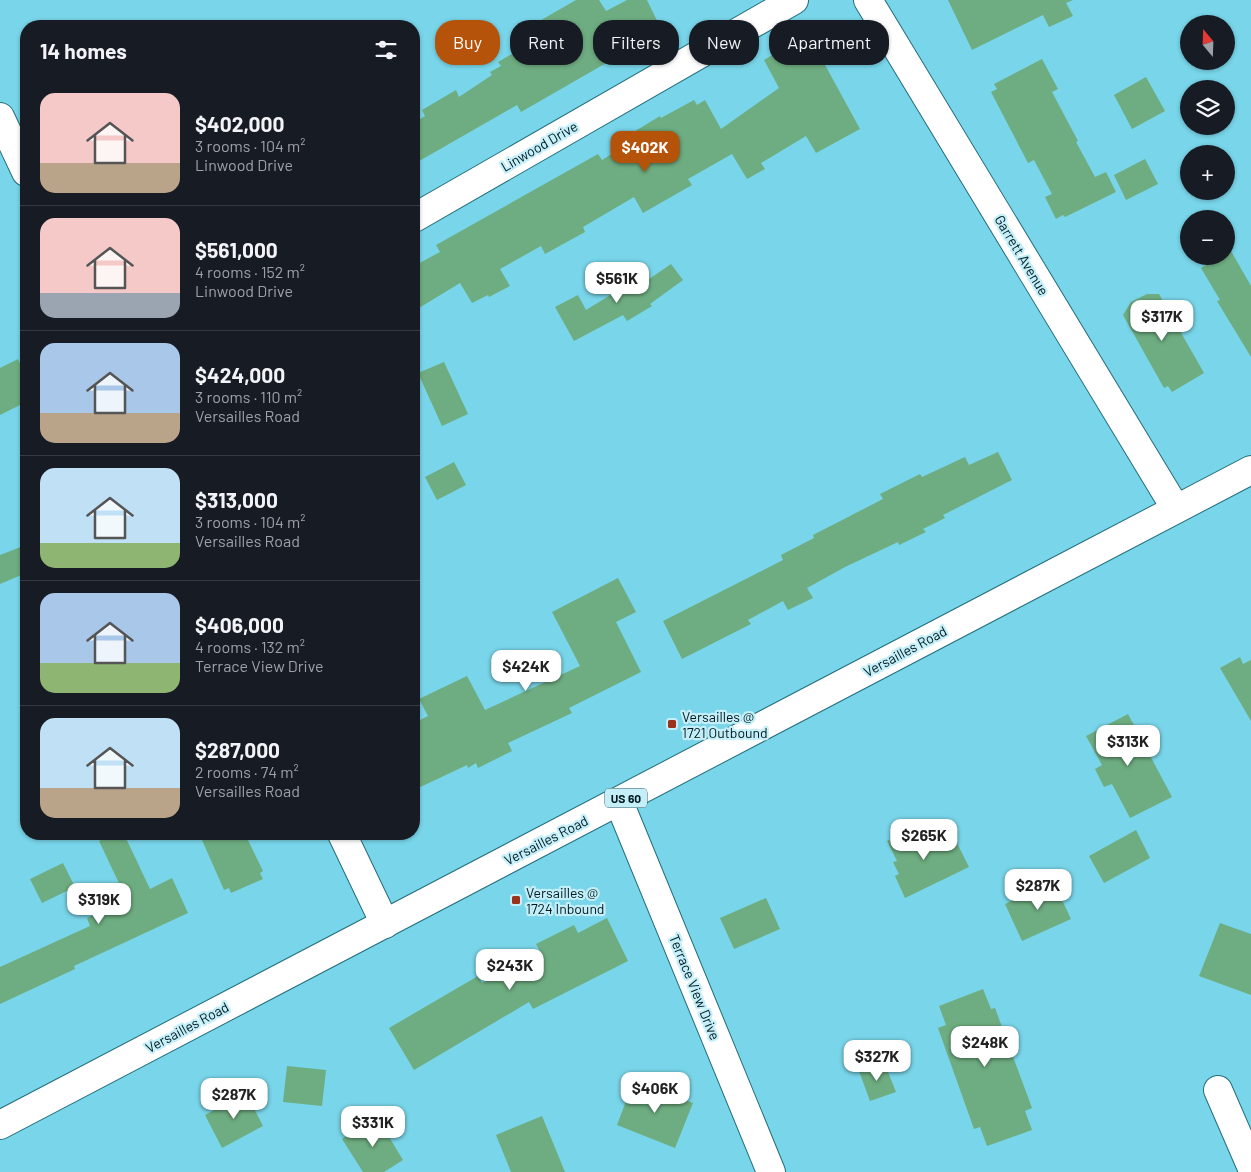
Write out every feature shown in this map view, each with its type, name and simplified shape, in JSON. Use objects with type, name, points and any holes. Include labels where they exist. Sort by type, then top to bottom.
[{"type":"street","name":"Linwood Drive","points":[[420,215],[794,0]]},
{"type":"street","name":"Garrett Avenue","points":[[868,0],[1176,509]]},
{"type":"street","points":[[0,117],[20,159]]},
{"type":"street","name":"Versailles Road","points":[[0,1126],[1251,470]]},
{"type":"street","name":"Terrace View Drive","points":[[619,802],[771,1172]]},
{"type":"street","points":[[345,840],[385,924]]},
{"type":"street","points":[[1218,1090],[1251,1166]]},
{"type":"building","points":[[576,0],[599,0],[606,11],[627,0],[647,0],[657,20],[593,20],[593,65],[603,65],[521,112],[517,105],[420,161],[420,119],[425,116],[422,110],[456,90],[459,97],[492,75],[490,72],[501,66],[500,61],[510,55],[510,65],[583,65],[583,20],[541,20]]},
{"type":"building","points":[[948,0],[1073,0],[1066,3],[1073,16],[1049,27],[1043,15],[972,50]]},
{"type":"building","points":[[769,57],[769,65],[825,65],[860,129],[816,153],[806,136],[761,163],[765,169],[747,179],[732,154],[688,179],[692,185],[643,213],[634,197],[583,227],[585,232],[545,254],[541,246],[500,269],[510,286],[489,297],[488,295],[472,303],[460,283],[420,307],[420,263],[440,252],[436,245],[598,154],[602,160],[636,139],[632,133],[660,116],[661,118],[694,100],[697,105],[705,100],[721,129],[779,88],[764,60]]},
{"type":"building","points":[[1042,59],[1058,89],[1052,92],[1095,177],[1106,172],[1116,192],[1065,217],[1063,215],[1056,219],[1045,197],[1052,194],[1034,160],[1028,163],[991,92],[997,89],[994,84]]},
{"type":"building","points":[[1146,77],[1165,111],[1132,129],[1114,95]]},
{"type":"building","points":[[1145,159],[1158,184],[1126,200],[1114,175]]},
{"type":"building","points":[[1235,258],[1251,286],[1251,357],[1217,301],[1220,300],[1201,268],[1206,265],[1235,265]]},
{"type":"building","points":[[671,264],[683,280],[650,304],[652,306],[627,321],[623,315],[574,341],[555,307],[578,295],[586,310],[635,280],[639,286]]},
{"type":"building","points":[[1147,294],[1159,294],[1204,373],[1172,392],[1168,386],[1164,388],[1123,315],[1131,302]]},
{"type":"building","points":[[18,359],[20,363],[20,405],[0,415],[0,368]]},
{"type":"building","points":[[444,362],[468,414],[442,426],[420,377],[420,372]]},
{"type":"building","points":[[998,452],[1012,480],[943,515],[945,518],[923,529],[926,532],[899,545],[898,542],[845,567],[807,588],[813,598],[788,610],[783,601],[748,620],[751,624],[682,659],[663,621],[783,560],[781,555],[814,538],[813,535],[883,499],[880,494],[920,474],[922,477],[965,457],[969,465]]},
{"type":"building","points":[[454,462],[466,485],[437,500],[425,477]]},
{"type":"building","points":[[20,547],[20,576],[0,584],[0,555]]},
{"type":"building","points":[[618,578],[636,612],[616,622],[641,672],[569,708],[572,713],[508,743],[512,751],[478,768],[476,763],[468,768],[467,765],[420,787],[420,720],[428,716],[420,699],[467,676],[485,710],[580,666],[552,612]]},
{"type":"building","points":[[1240,657],[1243,664],[1251,660],[1251,721],[1220,668]]},
{"type":"building","points":[[1128,714],[1172,797],[1130,818],[1112,784],[1104,787],[1095,769],[1102,765],[1086,736]]},
{"type":"building","points":[[922,824],[930,841],[935,838],[941,850],[957,843],[969,867],[905,898],[895,876],[899,874],[893,862],[897,861],[887,841]]},
{"type":"building","points":[[1136,830],[1150,858],[1104,883],[1089,856]]},
{"type":"building","points":[[127,840],[150,889],[172,878],[188,913],[74,966],[75,969],[0,1004],[0,967],[90,926],[87,918],[127,900],[99,841]]},
{"type":"building","points":[[202,840],[248,840],[263,871],[260,873],[263,879],[231,893],[229,888],[224,890]]},
{"type":"building","points":[[63,863],[75,887],[42,903],[30,879]]},
{"type":"building","points":[[1053,881],[1071,919],[1022,941],[1005,904]]},
{"type":"building","points":[[766,898],[780,929],[734,949],[720,918]]},
{"type":"building","points":[[607,918],[628,961],[533,1009],[529,1002],[414,1070],[389,1028],[478,976],[482,983],[541,953],[536,944],[574,925],[578,933]]},
{"type":"building","points":[[1220,923],[1251,934],[1251,995],[1199,976]]},
{"type":"building","points":[[983,989],[991,1009],[995,1008],[1032,1108],[1025,1111],[1032,1130],[987,1146],[980,1127],[974,1129],[938,1028],[946,1025],[939,1006]]},
{"type":"building","points":[[884,1062],[896,1092],[870,1101],[859,1071]]},
{"type":"building","points":[[287,1066],[326,1070],[322,1106],[283,1102]]},
{"type":"building","points":[[634,1080],[693,1103],[675,1148],[617,1125]]},
{"type":"building","points":[[246,1093],[263,1126],[222,1148],[205,1115]]},
{"type":"building","points":[[542,1116],[565,1172],[511,1172],[496,1135]]},
{"type":"building","points":[[377,1117],[403,1160],[384,1172],[363,1172],[342,1139]]},
{"type":"place","name":"Versailles @ 1721 Outbound","points":[[672,724]]},
{"type":"place","name":"Versailles @ 1724 Inbound","points":[[516,900]]}]
